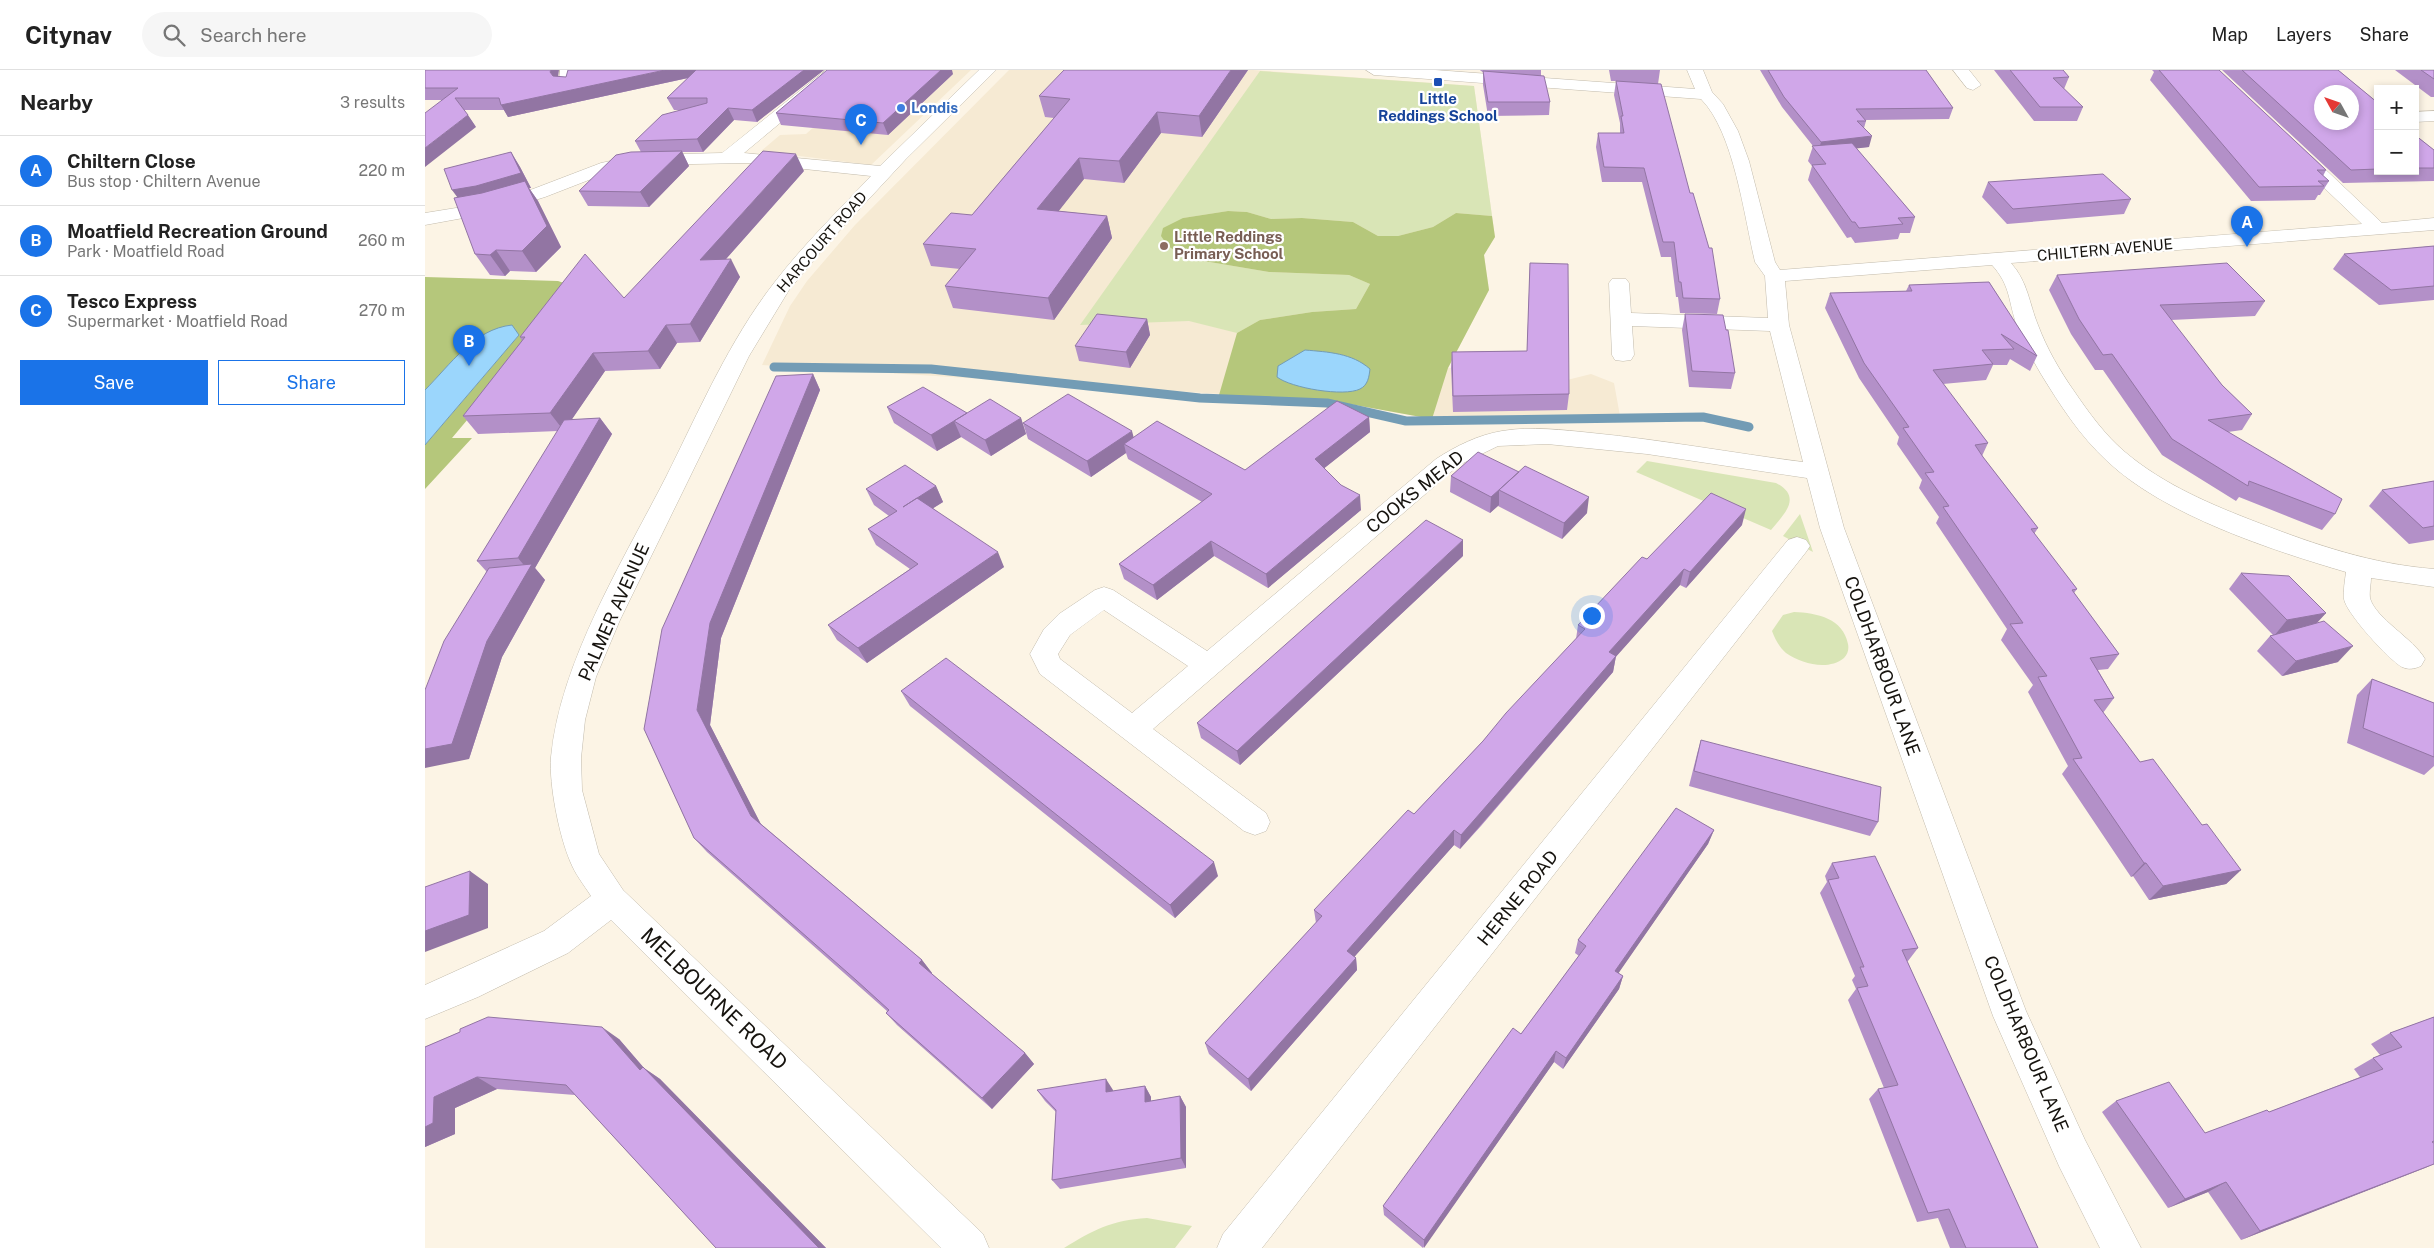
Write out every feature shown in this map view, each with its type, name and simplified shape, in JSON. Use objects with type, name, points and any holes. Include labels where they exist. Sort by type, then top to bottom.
[{"type":"street","points":[[727,158],[836,70]]},
{"type":"street","name":"HARCOURT ROAD","points":[[694,443],[738,356],[781,287],[883,172],[988,70]]},
{"type":"street","points":[[1374,70],[1678,94],[1705,94]]},
{"type":"street","name":"COLDHARBOUR LANE","points":[[1695,70],[1705,94],[1715,104],[1730,131],[1740,161],[1765,262],[1775,276],[1779,325],[1815,471],[1832,528],[2010,1016],[2072,1154],[2121,1248]]},
{"type":"street","points":[[1961,70],[1973,86]]},
{"type":"street","points":[[2419,117],[2434,116]]},
{"type":"street","points":[[2290,146],[2377,228]]},
{"type":"street","points":[[425,219],[471,213],[511,202],[627,162],[653,158],[727,158],[883,172]]},
{"type":"street","name":"CHILTERN AVENUE","points":[[1775,276],[2434,224]]},
{"type":"street","points":[[1997,259],[2014,279],[2033,338],[2071,404],[2092,433],[2118,460],[2151,484],[2182,502],[2321,556],[2395,575],[2434,578]]},
{"type":"street","points":[[1619,283],[1623,356]]},
{"type":"street","points":[[1621,318],[1779,325]]},
{"type":"street","name":"COOKS MEAD","points":[[1132,730],[1444,464],[1478,445],[1503,438],[1568,438],[1641,444],[1815,471]]},
{"type":"street","name":"PALMER AVENUE","points":[[612,900],[585,859],[567,790],[566,758],[571,720],[582,677],[607,620],[694,443]]},
{"type":"street","name":"HERNE ROAD","points":[[1237,1248],[1797,546]]},
{"type":"street","points":[[2359,567],[2357,600],[2376,627],[2411,659]]},
{"type":"street","points":[[1209,666],[1104,597],[1063,626],[1048,641],[1044,654],[1050,666],[1255,822]]},
{"type":"street","points":[[425,1002],[466,985],[556,942],[612,900]]},
{"type":"street","name":"MELBOURNE ROAD","points":[[612,900],[969,1248]]},
{"type":"shaded area","points":[[878,70],[971,70],[871,165],[761,151],[780,135],[806,134]]},
{"type":"shaded area","name":"Little Reddings Primary School","points":[[1009,70],[1253,70],[1474,86],[1495,237],[1484,255],[1489,290],[1448,368],[1565,366],[1567,380],[1591,374],[1614,383],[1620,416],[1432,419],[1333,401],[762,365],[790,306],[807,281],[855,225]]},
{"type":"green space","points":[[1260,71],[1474,86],[1492,216],[1456,213],[1433,227],[1398,236],[1378,236],[1353,222],[1302,218],[1271,219],[1247,212],[1228,211],[1183,218],[1186,258],[1269,272],[1349,275],[1370,284],[1356,309],[1312,312],[1260,320],[1237,333],[1189,321],[1080,325]]},
{"type":"green space","points":[[1228,211],[1247,212],[1271,219],[1302,218],[1353,222],[1378,236],[1398,236],[1433,227],[1456,213],[1492,216],[1495,237],[1484,255],[1489,290],[1448,368],[1432,419],[1333,401],[1219,395],[1237,333],[1260,320],[1312,312],[1356,309],[1370,284],[1349,275],[1269,272],[1186,258],[1168,246],[1161,236],[1163,228],[1183,218]]},
{"type":"green space","points":[[425,277],[558,281],[567,284],[574,293],[452,438],[472,438],[425,489],[425,445],[519,335],[475,338],[425,390]]},
{"type":"green space","points":[[1647,461],[1776,483],[1784,488],[1788,494],[1789,506],[1771,530],[1636,472]]},
{"type":"green space","points":[[1800,514],[1813,552],[1783,536]]},
{"type":"green space","points":[[1794,612],[1820,616],[1841,628],[1848,644],[1848,651],[1844,658],[1838,662],[1823,665],[1807,663],[1786,653],[1777,643],[1772,631],[1783,615]]},
{"type":"green space","points":[[1147,1218],[1192,1226],[1175,1248],[1064,1248],[1103,1227],[1123,1221]]},
{"type":"water","points":[[512,325],[519,335],[425,445],[425,390],[474,341],[486,333]]},
{"type":"water","points":[[1305,350],[1348,356],[1370,369],[1369,378],[1360,389],[1330,392],[1294,385],[1277,377],[1278,366]]},
{"type":"building","points":[[425,70],[551,70],[550,72],[553,76],[566,77],[568,70],[665,70],[501,105],[499,98],[455,98],[468,115],[425,148],[425,113],[458,88],[425,88]]},
{"type":"building","points":[[696,70],[804,70],[752,110],[728,108],[697,139],[635,141],[662,115],[707,103],[707,98],[667,98]]},
{"type":"building","points":[[827,70],[941,70],[883,123],[776,113]]},
{"type":"building","points":[[1064,70],[1231,70],[1199,116],[1157,112],[1119,161],[1079,158],[1037,209],[1107,216],[1048,298],[945,286],[976,249],[923,244],[951,213],[972,215],[1070,99],[1039,96]]},
{"type":"building","points":[[1768,70],[1926,70],[1953,108],[1856,109],[1866,121],[1857,121],[1872,136],[1821,142],[1784,97]]},
{"type":"building","points":[[2010,70],[2063,70],[2069,77],[2053,78],[2083,107],[2040,107]]},
{"type":"building","points":[[2159,70],[2219,70],[2326,170],[2317,170],[2329,181],[2318,181],[2324,186],[2259,187]]},
{"type":"building","points":[[2242,70],[2338,70],[2356,85],[2314,85],[2314,130],[2359,130],[2359,87],[2374,100],[2374,169],[2351,170]]},
{"type":"building","points":[[2421,70],[2434,70],[2434,79]]},
{"type":"building","points":[[1483,71],[1544,76],[1550,102],[1488,102]]},
{"type":"building","points":[[1616,81],[1661,84],[1690,193],[1693,193],[1709,248],[1712,248],[1720,299],[1683,298],[1674,242],[1663,242],[1644,168],[1604,167],[1598,133],[1624,133],[1621,116],[1623,116]]},
{"type":"building","points":[[2419,138],[2434,150],[2434,168],[2419,168]]},
{"type":"building","points":[[1852,143],[1915,217],[1898,218],[1903,224],[1859,228],[1855,222],[1852,222],[1812,165],[1826,164],[1812,146]]},
{"type":"building","points":[[682,151],[640,192],[579,191],[616,155],[631,152]]},
{"type":"building","points":[[763,151],[796,154],[700,260],[731,259],[690,324],[666,325],[648,351],[593,353],[550,413],[463,416],[525,337],[520,337],[585,254],[624,298]]},
{"type":"building","points":[[511,152],[521,173],[476,186],[452,190],[444,169]]},
{"type":"building","points":[[2103,174],[2131,199],[2013,209],[1988,182]]},
{"type":"building","points":[[525,181],[547,226],[522,251],[496,250],[490,255],[475,254],[454,198],[482,193]]},
{"type":"building","points":[[2434,246],[2434,286],[2391,290],[2344,254]]},
{"type":"building","points":[[1530,263],[1568,264],[1569,394],[1453,396],[1452,352],[1527,351]]},
{"type":"building","points":[[2227,263],[2265,301],[2160,305],[2222,385],[2252,414],[2208,420],[2342,499],[2335,514],[2249,481],[2248,486],[2172,439],[2112,354],[2103,355],[2079,319],[2057,275]]},
{"type":"building","points":[[1989,282],[2037,356],[2001,334],[2014,349],[1982,350],[1993,364],[1933,370],[1988,443],[1975,445],[2038,528],[2031,529],[2077,589],[2072,590],[2119,654],[2090,658],[2114,698],[2094,700],[2140,762],[2153,759],[2202,825],[2207,824],[2241,870],[2163,886],[2146,863],[2144,863],[2073,759],[2082,758],[2038,677],[2047,676],[2010,624],[2023,623],[1943,507],[1949,506],[1925,473],[1934,472],[1903,428],[1909,427],[1864,363],[1830,293],[1912,291],[1909,285]]},
{"type":"building","points":[[1097,314],[1147,319],[1126,352],[1075,346]]},
{"type":"building","points":[[1685,314],[1723,315],[1726,330],[1728,330],[1735,373],[1692,371]]},
{"type":"building","points":[[813,374],[710,623],[697,710],[751,816],[922,960],[919,963],[1025,1053],[982,1098],[886,1013],[889,1010],[856,980],[694,838],[644,729],[662,629],[776,376]]},
{"type":"building","points":[[923,387],[967,413],[931,435],[887,407]]},
{"type":"building","points":[[1068,394],[1132,431],[1087,461],[1023,423]]},
{"type":"building","points":[[990,399],[1021,418],[985,440],[954,421]]},
{"type":"building","points":[[1337,401],[1369,417],[1315,459],[1341,485],[1360,495],[1266,574],[1211,541],[1153,585],[1119,564],[1212,494],[1124,444],[1157,421],[1245,470]]},
{"type":"building","points":[[600,418],[518,558],[477,561],[564,420]]},
{"type":"building","points":[[1478,452],[1519,472],[1491,497],[1451,476]]},
{"type":"building","points":[[905,465],[936,486],[917,498],[998,552],[858,648],[828,625],[918,564],[868,529],[897,511],[866,489]]},
{"type":"building","points":[[1525,466],[1589,497],[1564,523],[1499,490]]},
{"type":"building","points":[[2434,481],[2434,526],[2423,528],[2382,490]]},
{"type":"building","points":[[1711,493],[1746,509],[1690,572],[1684,569],[1609,652],[1616,656],[1461,835],[1454,830],[1347,951],[1356,958],[1248,1079],[1205,1043],[1322,916],[1314,910],[1408,810],[1414,814],[1585,629],[1578,625],[1642,557],[1647,559]]},
{"type":"building","points":[[1426,520],[1463,540],[1237,751],[1197,723]]},
{"type":"building","points":[[532,564],[487,641],[452,744],[425,749],[425,690],[444,641],[489,568]]},
{"type":"building","points":[[2241,573],[2289,576],[2326,613],[2287,620]]},
{"type":"building","points":[[2324,621],[2353,646],[2296,661],[2270,636]]},
{"type":"building","points":[[946,658],[1214,862],[1170,905],[901,691]]},
{"type":"building","points":[[2372,679],[2434,703],[2434,757],[2363,728]]},
{"type":"building","points":[[1701,740],[1881,787],[1878,822],[1694,771]]},
{"type":"building","points":[[1676,808],[1714,830],[1615,971],[1623,976],[1566,1058],[1556,1051],[1424,1240],[1383,1206],[1513,1028],[1521,1034],[1586,946],[1578,940]]},
{"type":"building","points":[[1875,856],[1918,948],[1902,950],[2038,1248],[1966,1248],[1949,1209],[1928,1213],[1878,1089],[1898,1085],[1857,988],[1868,986],[1860,967],[1864,967],[1828,880],[1839,878],[1832,863]]},
{"type":"building","points":[[470,871],[469,915],[425,931],[425,887]]},
{"type":"building","points":[[488,1017],[602,1027],[640,1070],[643,1067],[819,1248],[716,1248],[566,1085],[477,1077],[434,1097],[433,1123],[425,1127],[425,1047],[460,1032],[460,1029]]},
{"type":"building","points":[[2434,1017],[2434,1141],[2432,1142],[2434,1143],[2434,1164],[2260,1231],[2226,1182],[2185,1199],[2116,1101],[2169,1082],[2205,1133],[2267,1110],[2269,1112],[2383,1069],[2373,1058],[2402,1047],[2390,1033]]},
{"type":"building","points":[[1106,1079],[1106,1092],[1145,1086],[1145,1102],[1180,1096],[1181,1158],[1052,1180],[1056,1110],[1037,1090]]},
{"type":"waterway","points":[[774,367],[931,369],[1200,398],[1327,403],[1406,421],[1703,417],[1749,427]]},
{"type":"place","name":"Little Reddings School","points":[[1438,82]]},
{"type":"place","name":"Londis","points":[[901,108]]},
{"type":"place","name":"Tesco Express","points":[[861,145]]},
{"type":"place","name":"Little Reddings Primary School","points":[[1164,246]]},
{"type":"place","name":"Chiltern Close","points":[[2247,247]]},
{"type":"place","name":"Moatfield Recreation Ground","points":[[469,366]]}]
